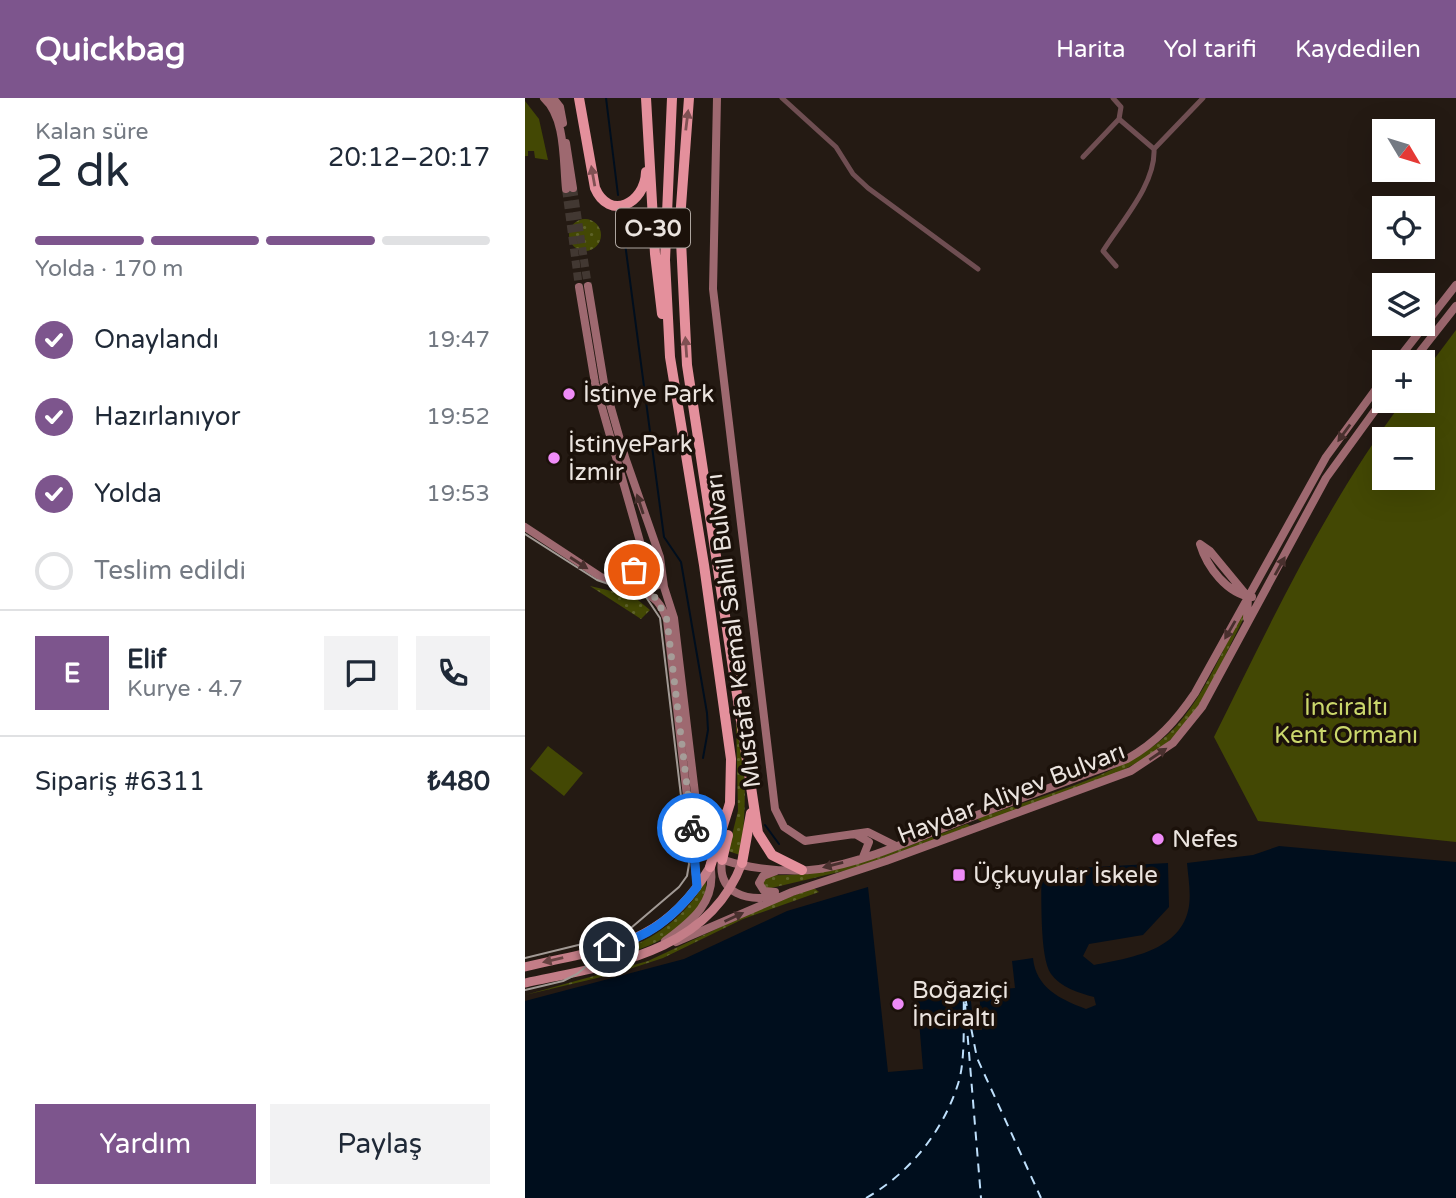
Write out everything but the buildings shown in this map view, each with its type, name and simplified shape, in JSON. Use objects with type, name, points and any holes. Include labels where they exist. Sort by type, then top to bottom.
[{"type":"highway","points":[[579,98],[595,188],[604,201],[618,205],[632,202],[643,189],[646,98]]},
{"type":"highway","name":"O-30","points":[[646,98],[655,254],[670,357]]},
{"type":"highway","points":[[672,98],[665,260],[670,357],[731,759],[732,818],[716,861]]},
{"type":"highway","points":[[689,98],[680,220],[687,365],[758,833],[765,848],[781,861],[802,870]]},
{"type":"highway","name":"Mustafa Kemal Sahil Bulvarı","points":[[742,863],[753,802]]},
{"type":"highway","points":[[694,819],[715,825],[723,818],[730,803]]},
{"type":"main road","points":[[544,98],[556,116],[570,189],[562,117],[554,98]]},
{"type":"main road","name":"Mustafa Kemal Sahil Bulvarı","points":[[716,98],[713,289],[775,808],[784,827],[805,841],[872,833],[896,846]]},
{"type":"main road","points":[[638,588],[633,581],[641,545],[595,383],[584,286],[604,383],[663,568],[664,587],[679,643],[697,887]]},
{"type":"main road","points":[[1406,350],[1455,290]]},
{"type":"main road","points":[[1421,350],[1456,306]]},
{"type":"main road","name":"Haydar Aliyev Bulvarı","points":[[716,861],[778,870],[802,870],[863,857],[1127,758],[1154,742],[1173,724],[1195,693],[1326,457],[1372,394]]},
{"type":"main road","name":"Haydar Aliyev Bulvarı","points":[[676,942],[792,892],[1131,771],[1163,751],[1185,730],[1202,707],[1326,478],[1373,413]]},
{"type":"main road","points":[[1297,512],[1307,517]]},
{"type":"main road","points":[[525,527],[601,577],[638,588],[656,598],[667,620],[694,819],[705,850],[716,861],[729,889],[747,898],[792,892]]},
{"type":"main road","points":[[1225,665],[1249,611],[1248,597],[1210,551],[1200,544],[1227,587],[1248,597],[1267,590]]},
{"type":"main road","points":[[637,565],[653,557],[663,568]]},
{"type":"main road","points":[[638,588],[655,587],[661,580],[663,568]]},
{"type":"main road","points":[[857,835],[869,842],[863,857]]},
{"type":"main road","points":[[525,967],[625,944],[645,934],[671,916],[716,861]]},
{"type":"main road","points":[[650,952],[700,912],[711,889],[716,861]]},
{"type":"main road","name":"Mustafa Kemal Sahil Bulvarı","points":[[525,983],[577,974],[676,942],[707,918],[729,889],[742,863]]},
{"type":"main road","points":[[778,870],[763,876],[760,887],[767,892],[792,892]]},
{"type":"street","points":[[782,98],[836,147],[853,174],[868,188],[978,270]]},
{"type":"street","points":[[1083,157],[1119,118],[1121,107],[1113,98]]},
{"type":"street","points":[[1154,149],[1203,98]]},
{"type":"street","points":[[1116,267],[1103,251],[1141,191],[1155,162],[1154,149],[1119,118]]},
{"type":"green space","points":[[525,101],[539,119],[548,160],[535,158],[534,151],[528,151],[528,156],[525,156]]},
{"type":"green space","points":[[585,219],[596,224],[601,235],[596,246],[585,251],[574,246],[569,235],[574,224]]},
{"type":"green space","name":"İnciraltı Kent Ormanı","points":[[1456,330],[1456,842],[1258,821],[1214,737],[1324,522],[1372,445],[1372,490],[1435,490],[1435,427],[1384,427],[1394,413],[1435,413],[1435,358]]},
{"type":"green space","points":[[590,586],[633,596],[650,610],[641,619]]},
{"type":"green space","points":[[1245,608],[1246,614],[1194,713],[1166,744],[1118,773],[982,822],[977,819],[1112,770],[1160,741],[1178,724],[1198,697]]},
{"type":"green space","points":[[736,721],[745,788],[740,855],[728,851],[738,811]]},
{"type":"green space","points":[[548,746],[583,773],[564,796],[530,769]]},
{"type":"green space","points":[[967,824],[971,826],[856,868],[767,889],[762,885],[764,875],[790,875],[842,867],[893,852]]},
{"type":"green space","points":[[706,881],[703,898],[695,913],[683,926],[649,945],[598,961],[609,953],[644,941],[665,927],[684,911]]},
{"type":"green space","points":[[814,888],[819,892],[743,919],[663,958],[614,974],[525,995],[648,961],[770,904]]},
{"type":"water","points":[[1279,846],[1456,862],[1456,1198],[525,1198],[525,1001],[684,959],[787,911],[868,887],[888,1072],[923,1069],[917,997],[970,992],[974,1030],[982,1030],[979,991],[1015,988],[1012,961],[1033,958],[1039,977],[1051,991],[1086,1009],[1096,1005],[1094,997],[1059,983],[1047,966],[1041,909],[1041,870],[1168,863],[1169,907],[1143,935],[1089,944],[1083,956],[1094,965],[1152,950],[1176,933],[1189,906],[1187,863],[1253,855]]},
{"type":"waterway","points":[[606,98],[618,195]]},
{"type":"waterway","points":[[621,213],[664,537],[681,562],[707,713],[708,730],[703,758]]},
{"type":"waterway","points":[[765,825],[779,844]]},
{"type":"ferry route","points":[[866,1198],[897,1176],[923,1149],[952,1101],[961,1074],[964,992]]},
{"type":"ferry route","points":[[965,997],[977,1058],[1041,1198]]},
{"type":"ferry route","points":[[965,1004],[981,1198]]},
{"type":"tunnel","points":[[573,188],[588,286]]},
{"type":"tunnel","points":[[566,189],[579,287]]},
{"type":"tram line","points":[[525,534],[597,580],[646,597],[660,618],[689,864],[687,876],[679,887],[577,974],[563,981],[525,990]]},
{"type":"tram line","points":[[525,958],[611,937],[619,932]]},
{"type":"way so far","points":[[634,570],[633,581],[638,588],[656,598],[667,620],[692,828]]},
{"type":"place","name":"İstinye Park","points":[[569,394]]},
{"type":"place","name":"İstinyePark İzmir","points":[[554,458]]},
{"type":"place","name":"Nefes","points":[[1158,839]]},
{"type":"place","name":"Üçkuyular İskele","points":[[959,875]]},
{"type":"place","name":"Boğaziçi İnciraltı","points":[[898,1004]]},
{"type":"route","points":[[609,947],[627,943],[661,925],[681,907],[697,887],[692,828]]}]
